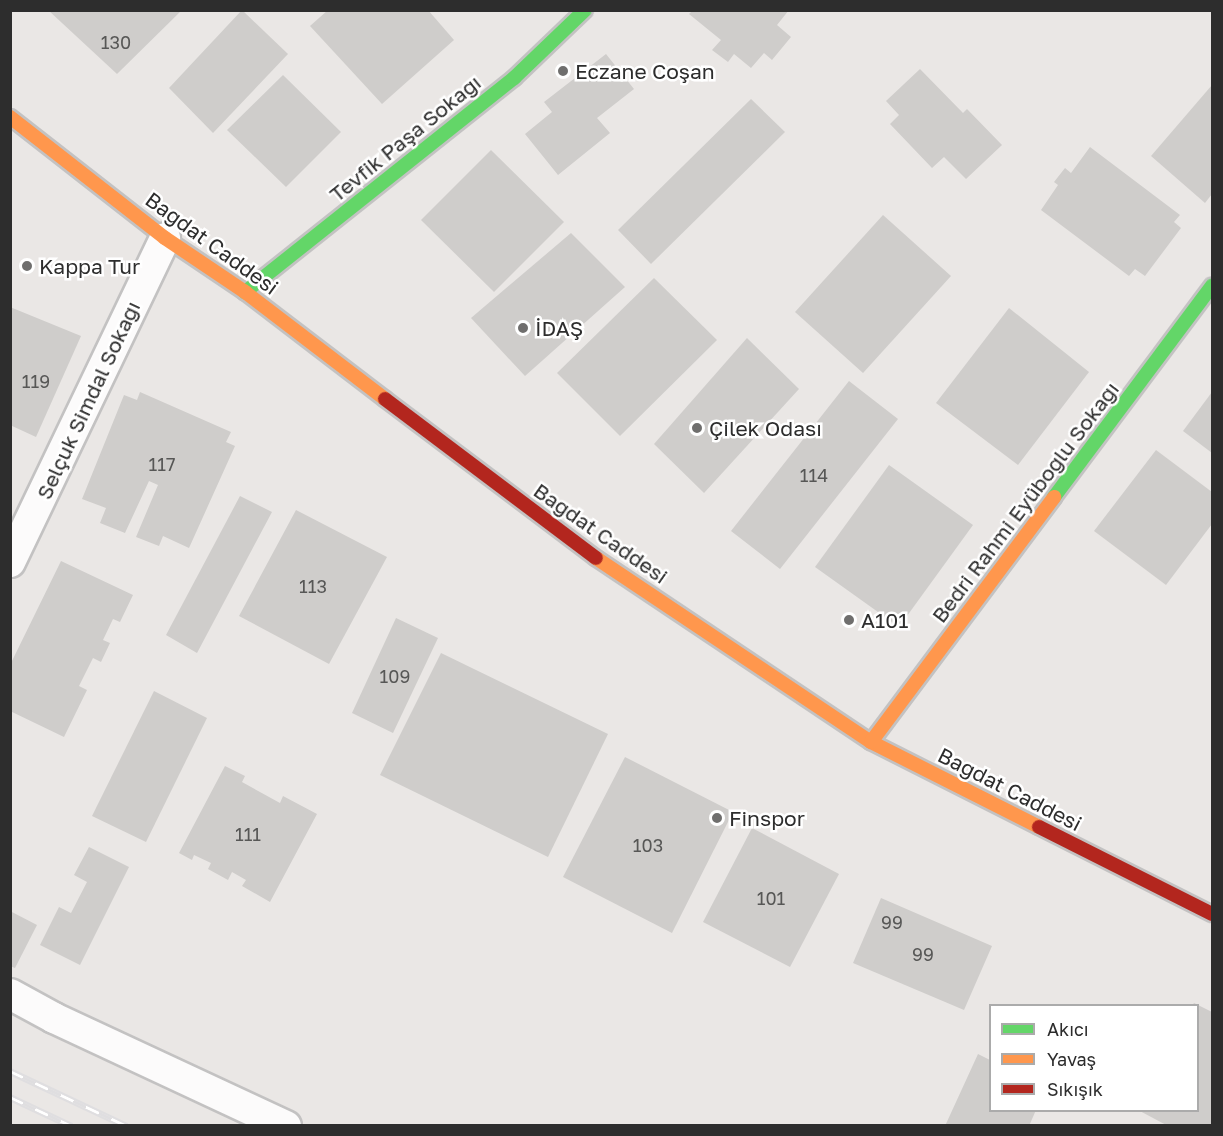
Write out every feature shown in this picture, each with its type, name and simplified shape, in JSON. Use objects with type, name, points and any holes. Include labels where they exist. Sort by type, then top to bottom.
[{"type":"main road","name":"Tevfik Paşa Sokağı","points":[[245,292],[514,78],[585,10]]},
{"type":"main road","name":"Bağdat Caddesi","points":[[10,117],[165,238],[245,292],[573,543],[871,742],[1212,914]]},
{"type":"main road","name":"Bedri Rahmi Eyüboğlu Sokağı","points":[[871,742],[1212,286]]},
{"type":"street","name":"Selçuk Simdal Sokağı","points":[[10,562],[165,238]]},
{"type":"street","points":[[10,994],[54,1018],[286,1125]]},
{"type":"building","points":[[48,10],[182,10],[117,74]]},
{"type":"building","points":[[242,10],[288,54],[213,133],[169,88]]},
{"type":"building","points":[[328,10],[428,10],[454,40],[382,104],[310,26]]},
{"type":"building","points":[[693,10],[789,10],[777,25],[791,37],[772,60],[764,53],[751,68],[734,54],[728,62],[712,50],[721,40],[689,14]]},
{"type":"building","points":[[606,54],[634,89],[597,118],[610,133],[558,175],[525,134],[552,112],[544,102]]},
{"type":"building","points":[[920,69],[963,113],[967,109],[1002,145],[966,179],[944,157],[932,168],[890,124],[899,115],[886,101]]},
{"type":"building","points":[[283,75],[341,132],[286,187],[227,130]]},
{"type":"building","points":[[1212,85],[1212,194],[1205,203],[1151,156]]},
{"type":"building","points":[[751,99],[785,132],[651,264],[618,230]]},
{"type":"building","points":[[1090,147],[1180,215],[1174,222],[1181,228],[1145,276],[1135,269],[1129,276],[1041,210],[1058,185],[1054,182],[1065,168],[1071,173]]},
{"type":"building","points":[[491,150],[564,222],[494,292],[421,220]]},
{"type":"building","points":[[883,215],[951,276],[863,373],[795,312]]},
{"type":"building","points":[[571,233],[625,287],[525,376],[471,318]]},
{"type":"building","points":[[654,278],[717,340],[620,436],[557,373]]},
{"type":"building","points":[[10,307],[81,336],[36,437],[10,425]]},
{"type":"building","points":[[1009,308],[1089,372],[1018,465],[936,403]]},
{"type":"building","points":[[747,338],[799,389],[704,493],[654,444]]},
{"type":"building","points":[[849,381],[898,419],[780,569],[731,531]]},
{"type":"building","points":[[140,392],[231,432],[226,442],[235,446],[189,548],[163,536],[159,546],[136,537],[158,485],[149,481],[125,533],[100,523],[106,508],[82,499],[124,395],[137,400]]},
{"type":"building","points":[[1212,392],[1212,453],[1183,431]]},
{"type":"building","points":[[1156,450],[1212,492],[1212,524],[1166,585],[1094,531]]},
{"type":"building","points":[[889,465],[973,525],[899,627],[815,567]]},
{"type":"building","points":[[240,496],[272,512],[197,653],[166,635]]},
{"type":"building","points":[[296,510],[387,557],[329,664],[239,616]]},
{"type":"building","points":[[61,561],[133,595],[120,622],[113,619],[103,640],[110,643],[101,662],[93,658],[79,686],[87,690],[64,737],[10,711],[10,665]]},
{"type":"building","points":[[396,618],[438,638],[393,733],[352,713]]},
{"type":"building","points":[[441,653],[608,734],[548,857],[380,775]]},
{"type":"building","points":[[154,691],[207,718],[146,842],[92,816]]},
{"type":"building","points":[[625,757],[733,812],[672,933],[563,877]]},
{"type":"building","points":[[225,766],[245,776],[242,782],[280,803],[283,796],[317,814],[270,902],[242,886],[246,880],[232,872],[228,880],[208,869],[211,863],[194,855],[192,860],[179,853]]},
{"type":"building","points":[[752,828],[839,874],[790,967],[703,922]]},
{"type":"building","points":[[89,847],[129,867],[80,965],[40,945],[59,907],[71,913],[87,882],[74,875]]},
{"type":"building","points":[[881,898],[992,946],[964,1010],[853,963]]},
{"type":"building","points":[[10,911],[37,925],[15,968],[10,966]]},
{"type":"building","points":[[1199,1006],[1212,1012],[1212,1126],[1168,1126],[1142,1112],[1199,1112]]},
{"type":"building","points":[[978,1054],[989,1060],[989,1112],[1035,1112],[1029,1126],[945,1126]]},
{"type":"railway","points":[[10,1071],[127,1126]]},
{"type":"railway","points":[[10,1097],[72,1126]]},
{"type":"traffic: fast","points":[[245,292],[514,78],[585,10]]},
{"type":"traffic: fast","points":[[1054,497],[1212,286]]},
{"type":"traffic: slow","points":[[10,117],[165,238],[245,292],[385,399]]},
{"type":"traffic: slow","points":[[871,742],[1054,497]]},
{"type":"traffic: slow","points":[[596,558],[871,742],[1039,827]]},
{"type":"traffic: jam","points":[[385,399],[596,558]]},
{"type":"traffic: jam","points":[[1039,827],[1212,914]]},
{"type":"place","name":"Eczane Coşan","points":[[563,71]]},
{"type":"place","name":"Kappa Tur","points":[[27,266]]},
{"type":"place","name":"İDAŞ","points":[[523,328]]},
{"type":"place","name":"Çilek Odası","points":[[697,428]]},
{"type":"place","name":"A101","points":[[849,620]]},
{"type":"place","name":"Finspor","points":[[717,818]]}]
